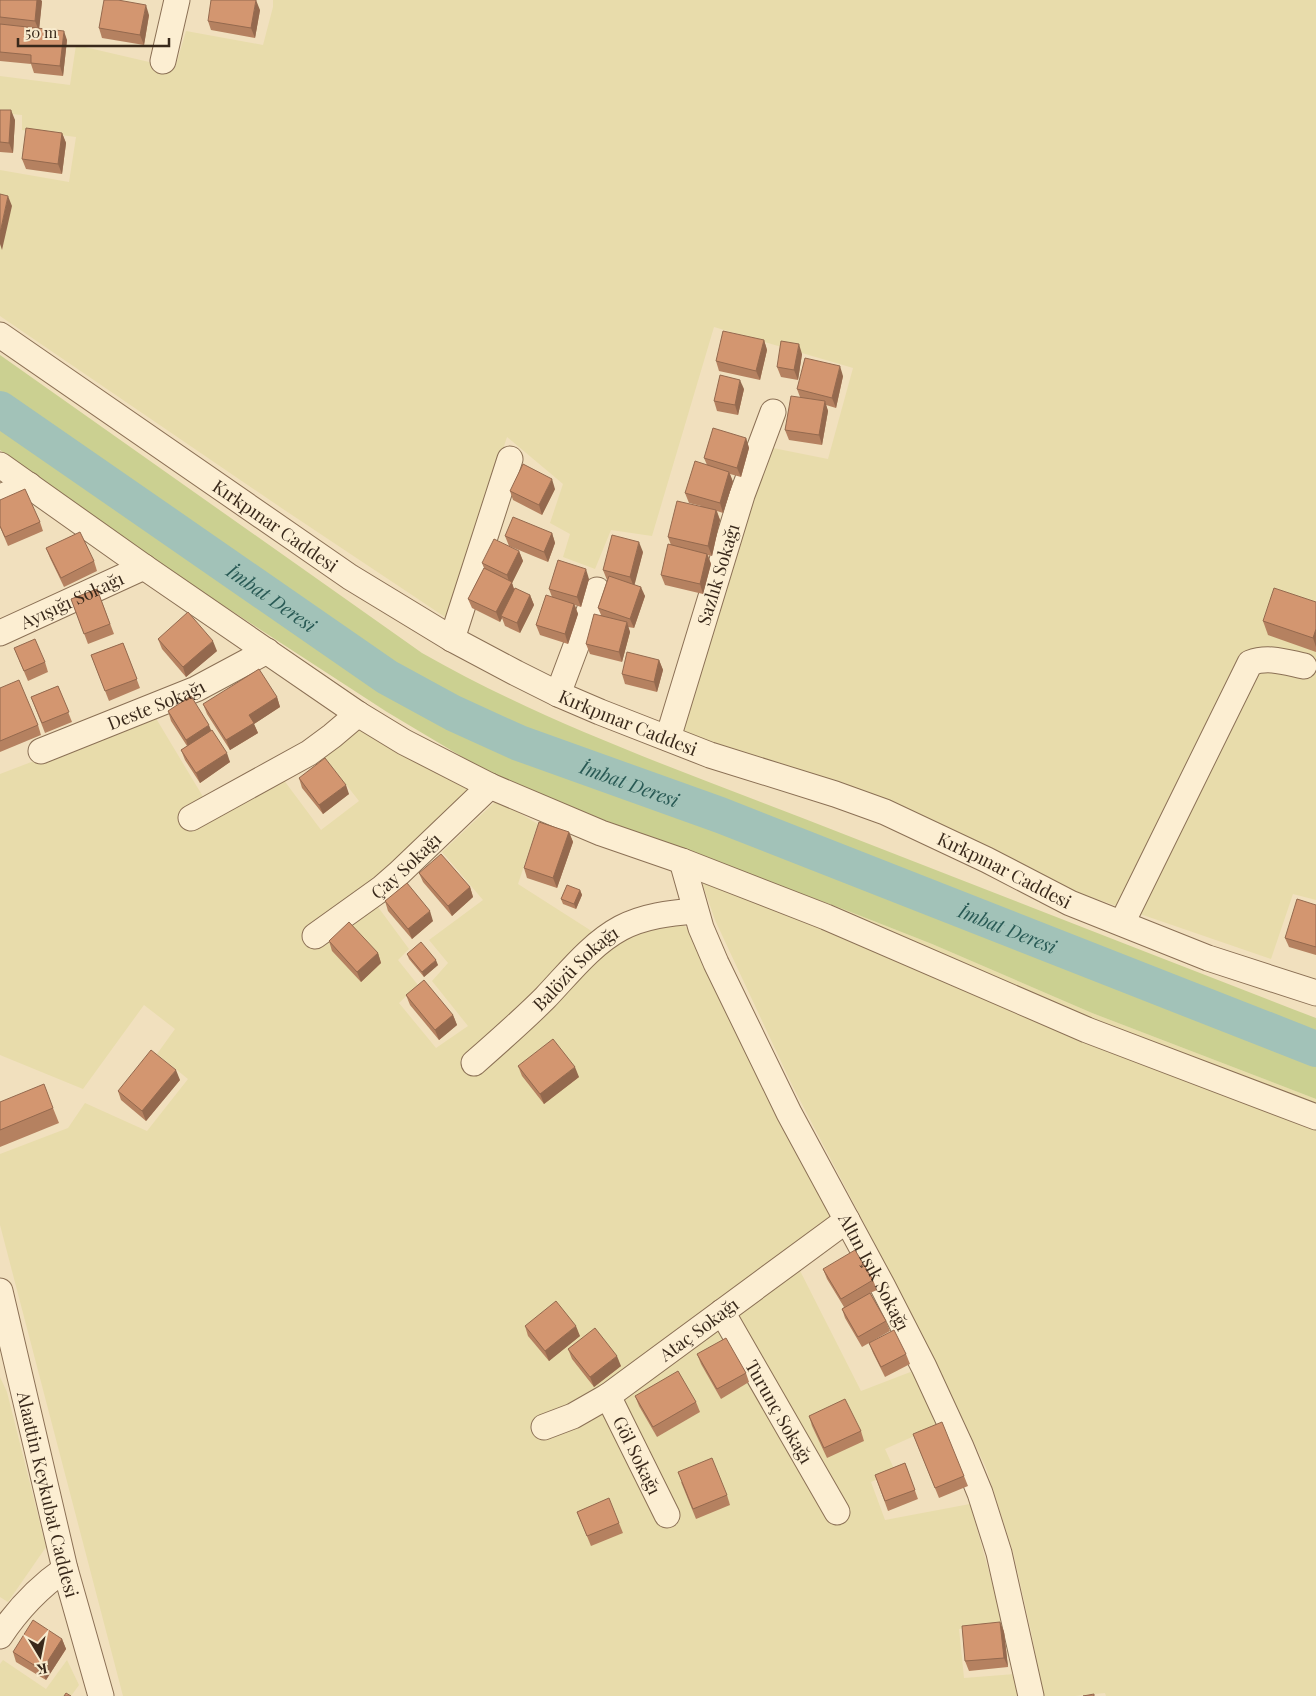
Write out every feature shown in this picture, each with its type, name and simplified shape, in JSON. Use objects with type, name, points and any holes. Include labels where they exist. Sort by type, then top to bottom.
[{"type":"street","points":[[163,61],[177,0]]},
{"type":"street","name":"Kırkpınar Caddesi","points":[[0,335],[350,577],[452,639],[558,694],[710,755],[835,794],[885,812],[987,860],[1070,903],[1208,958],[1316,993]]},
{"type":"street","name":"Sazlık Sokağı","points":[[668,738],[742,495],[773,412]]},
{"type":"street","points":[[452,639],[510,459]]},
{"type":"street","points":[[0,465],[144,567],[358,714],[404,742],[490,786],[601,833],[682,861],[826,917],[1088,1030],[1316,1117]]},
{"type":"street","points":[[0,498],[29,485]]},
{"type":"street","name":"Ayışığı Sokağı","points":[[0,633],[144,567]]},
{"type":"street","points":[[558,694],[597,590]]},
{"type":"street","name":"Deste Sokağı","points":[[41,752],[196,689],[267,651]]},
{"type":"street","points":[[1122,923],[1250,663],[1260,659],[1274,659],[1304,666]]},
{"type":"street","points":[[191,818],[309,753],[358,714]]},
{"type":"street","name":"Çay Sokağı","points":[[315,936],[398,874],[490,786]]},
{"type":"street","name":"Altın Işık Sokağı","points":[[682,861],[695,911],[716,963],[790,1113],[924,1367],[961,1447],[980,1493],[999,1552],[1031,1696]]},
{"type":"street","name":"Balözü Sokağı","points":[[474,1063],[525,1018],[599,944],[620,928],[655,916],[695,911]]},
{"type":"street","name":"Ataç Sokağı","points":[[544,1427],[573,1416],[608,1396],[847,1220]]},
{"type":"street","name":"Alaattin Keykubat Caddesi","points":[[0,1291],[5,1340],[65,1569],[101,1696]]},
{"type":"street","name":"Turunç Sokağı","points":[[722,1312],[837,1512]]},
{"type":"street","name":"Göl Sokağı","points":[[608,1396],[667,1515]]},
{"type":"street","points":[[0,1636],[32,1596],[44,1584],[65,1569]]},
{"type":"shaded area","points":[[273,0],[1316,0],[1316,900],[1293,894],[1271,959],[1076,892],[971,840],[681,735],[768,447],[828,459],[853,368],[714,327],[652,536],[611,530],[595,569],[563,557],[570,534],[550,523],[563,484],[507,437],[448,619],[0,316],[0,170],[69,182],[76,137],[22,130],[22,115],[0,113],[0,76],[70,85],[76,45],[175,68],[186,31],[263,45],[273,7]]},
{"type":"shaded area","points":[[154,715],[214,815],[283,779],[321,830],[359,801],[322,754],[358,727],[470,788],[406,851],[364,888],[409,949],[398,960],[418,985],[399,1003],[436,1048],[468,1026],[432,981],[448,963],[429,940],[483,900],[442,852],[497,800],[538,824],[518,884],[615,946],[640,929],[664,923],[683,925],[694,933],[836,1220],[791,1253],[861,1391],[913,1371],[939,1425],[885,1449],[895,1471],[871,1482],[885,1520],[970,1504],[1003,1622],[959,1629],[964,1678],[1015,1674],[1019,1696],[123,1696],[0,1225],[0,1154],[68,1128],[85,1103],[147,1131],[188,1079],[157,1054],[175,1029],[144,1005],[83,1089],[0,1055],[0,774]]},
{"type":"shaded area","points":[[692,854],[843,909],[932,944],[1092,1013],[1316,1099],[1316,1696],[1106,1696],[1105,1693],[1075,1696],[1043,1696],[1013,1552],[986,1468],[927,1344],[792,1085],[715,920]]},
{"type":"shaded area","points":[[0,1377],[7,1392],[46,1547],[8,1602],[0,1597]]},
{"type":"shaded area","points":[[3,1660],[46,1689],[67,1660],[79,1685],[71,1696],[0,1696],[0,1664]]},
{"type":"green space","points":[[0,355],[422,653],[468,678],[562,723],[659,763],[1316,1018],[1316,1099],[1092,1013],[932,944],[843,909],[574,811],[496,777],[387,712],[118,537],[0,450]]},
{"type":"building","points":[[0,0],[37,0],[35,21],[0,17]]},
{"type":"building","points":[[104,0],[118,0],[146,5],[140,35],[99,28]]},
{"type":"building","points":[[211,0],[256,0],[251,28],[208,21]]},
{"type":"building","points":[[0,24],[64,31],[60,66],[31,63],[31,55],[0,52]]},
{"type":"building","points":[[0,110],[11,110],[9,143],[0,142]]},
{"type":"building","points":[[26,128],[62,133],[58,164],[22,159]]},
{"type":"building","points":[[0,194],[8,196],[0,233]]},
{"type":"building","points":[[723,331],[764,340],[756,371],[716,361]]},
{"type":"building","points":[[781,341],[799,344],[794,370],[777,367]]},
{"type":"building","points":[[805,358],[840,366],[832,398],[797,389]]},
{"type":"building","points":[[720,375],[740,380],[735,405],[714,401]]},
{"type":"building","points":[[791,396],[825,401],[819,435],[785,430]]},
{"type":"building","points":[[713,428],[746,438],[737,468],[704,458]]},
{"type":"building","points":[[695,461],[729,472],[720,503],[685,493]]},
{"type":"building","points":[[523,464],[552,479],[539,505],[510,491]]},
{"type":"building","points":[[25,489],[40,522],[5,537],[0,526],[0,500]]},
{"type":"building","points":[[677,501],[716,510],[708,546],[668,537]]},
{"type":"building","points":[[513,517],[552,533],[544,552],[505,536]]},
{"type":"building","points":[[80,532],[94,561],[61,578],[46,548]]},
{"type":"building","points":[[612,535],[639,542],[630,577],[603,570]]},
{"type":"building","points":[[494,539],[519,551],[507,575],[482,563]]},
{"type":"building","points":[[668,544],[707,554],[700,584],[661,575]]},
{"type":"building","points":[[558,560],[586,569],[577,597],[549,589]]},
{"type":"building","points":[[484,568],[512,582],[496,612],[468,599]]},
{"type":"building","points":[[609,576],[641,587],[630,619],[598,608]]},
{"type":"building","points":[[515,588],[530,595],[517,623],[501,616]]},
{"type":"building","points":[[1274,588],[1316,602],[1316,629],[1313,638],[1263,621]]},
{"type":"building","points":[[97,589],[110,624],[84,634],[71,599]]},
{"type":"building","points":[[546,595],[574,604],[565,634],[536,625]]},
{"type":"building","points":[[188,612],[213,641],[183,667],[158,639]]},
{"type":"building","points":[[594,614],[627,622],[619,652],[586,644]]},
{"type":"building","points":[[35,639],[45,662],[24,671],[14,648]]},
{"type":"building","points":[[123,643],[137,679],[105,691],[91,655]]},
{"type":"building","points":[[627,652],[659,660],[654,682],[622,674]]},
{"type":"building","points":[[259,669],[277,697],[249,715],[254,723],[226,740],[203,704]]},
{"type":"building","points":[[19,680],[38,725],[0,741],[0,688]]},
{"type":"building","points":[[58,686],[69,712],[42,723],[31,697]]},
{"type":"building","points":[[191,696],[209,725],[186,740],[168,711]]},
{"type":"building","points":[[212,730],[227,753],[196,773],[181,750]]},
{"type":"building","points":[[325,758],[346,785],[319,805],[299,778]]},
{"type":"building","points":[[539,822],[569,832],[553,878],[524,868]]},
{"type":"building","points":[[441,854],[470,887],[448,906],[419,873]]},
{"type":"building","points":[[407,883],[430,911],[408,929],[385,901]]},
{"type":"building","points":[[567,885],[580,890],[574,904],[561,899]]},
{"type":"building","points":[[1297,899],[1316,905],[1316,947],[1285,938]]},
{"type":"building","points":[[349,922],[378,953],[357,972],[329,941]]},
{"type":"building","points":[[421,942],[436,960],[422,972],[407,954]]},
{"type":"building","points":[[424,980],[453,1015],[435,1030],[406,995]]},
{"type":"building","points":[[553,1039],[575,1067],[540,1094],[518,1066]]},
{"type":"building","points":[[151,1050],[176,1070],[142,1111],[118,1091]]},
{"type":"building","points":[[44,1084],[53,1108],[0,1130],[0,1102]]},
{"type":"building","points":[[855,1250],[873,1280],[841,1299],[823,1269]]},
{"type":"building","points":[[870,1293],[886,1321],[858,1337],[842,1309]]},
{"type":"building","points":[[556,1301],[576,1326],[545,1351],[525,1326]]},
{"type":"building","points":[[595,1328],[617,1356],[590,1377],[568,1349]]},
{"type":"building","points":[[894,1330],[906,1354],[881,1367],[869,1343]]},
{"type":"building","points":[[726,1338],[746,1373],[717,1389],[697,1354]]},
{"type":"building","points":[[678,1371],[696,1402],[653,1427],[635,1396]]},
{"type":"building","points":[[845,1399],[861,1431],[824,1448],[809,1416]]},
{"type":"building","points":[[942,1422],[964,1476],[935,1488],[913,1434]]},
{"type":"building","points":[[712,1458],[727,1495],[693,1509],[678,1472]]},
{"type":"building","points":[[905,1463],[915,1490],[885,1501],[875,1475]]},
{"type":"building","points":[[609,1498],[619,1523],[587,1536],[577,1512]]},
{"type":"building","points":[[33,1620],[62,1639],[42,1670],[13,1652]]},
{"type":"building","points":[[1000,1622],[1004,1658],[965,1661],[962,1626]]},
{"type":"waterway","name":"İmbat Deresi","points":[[0,409],[387,677],[453,713],[519,743],[720,815],[1316,1049]]}]
